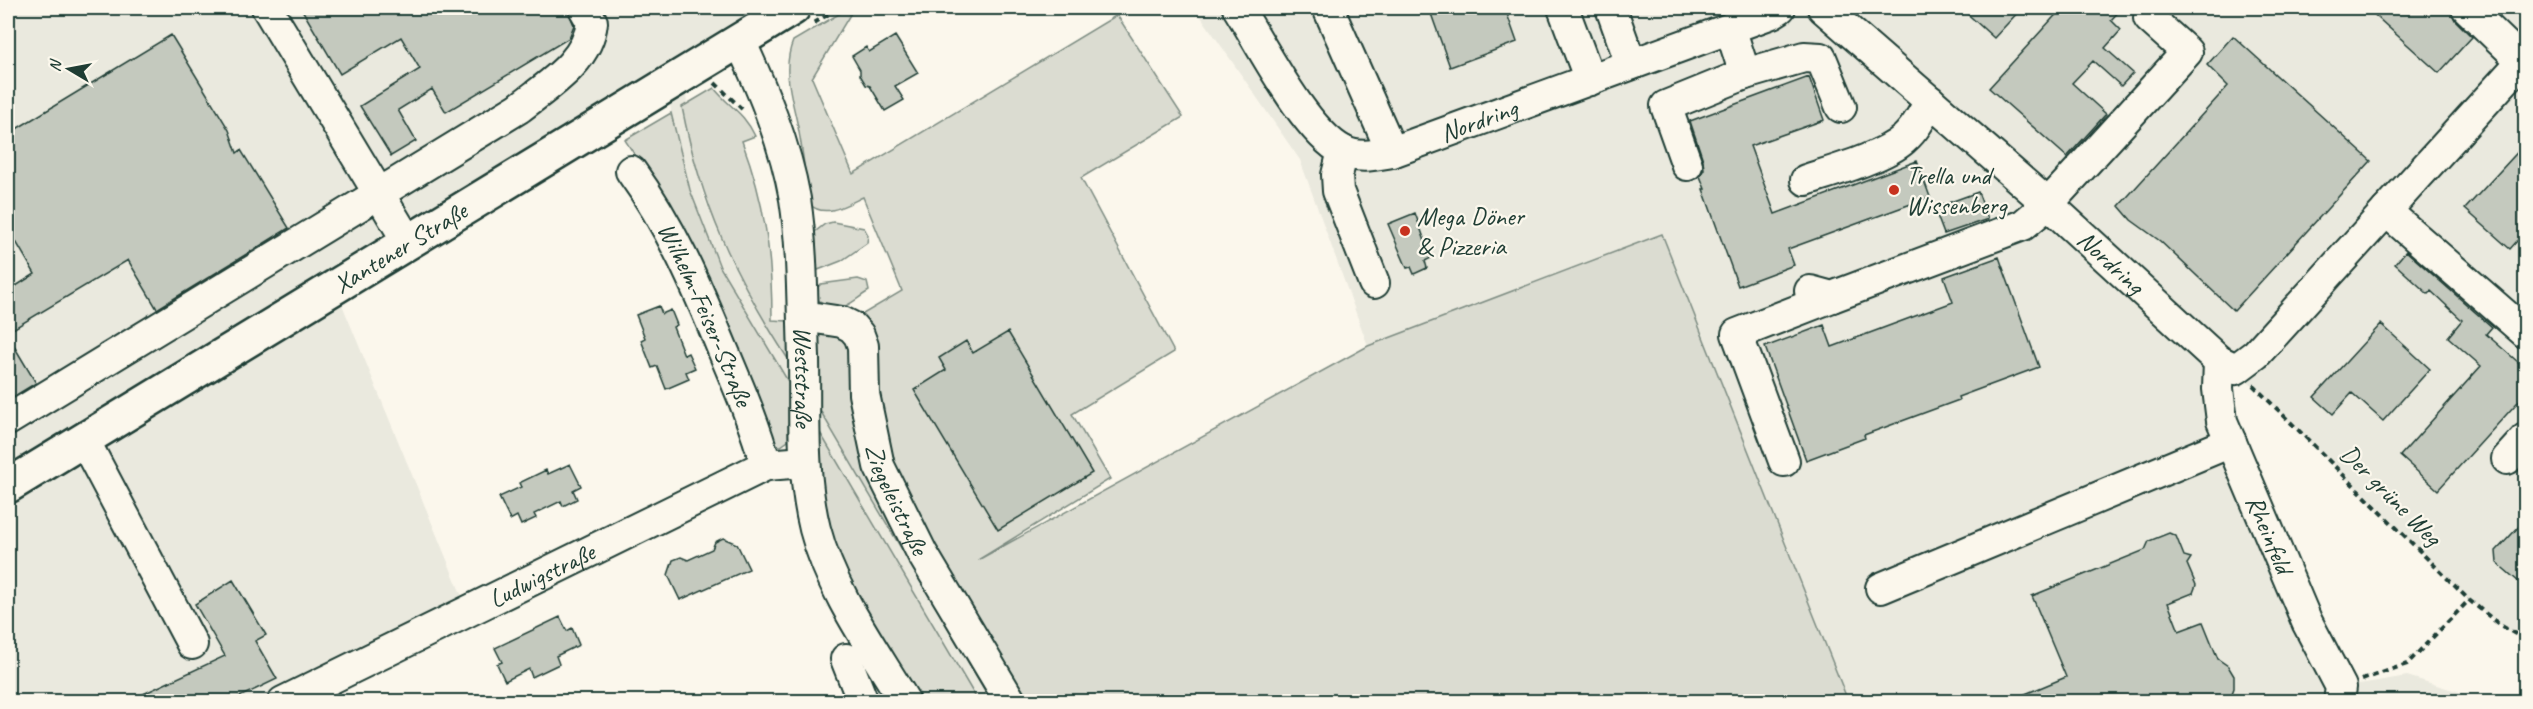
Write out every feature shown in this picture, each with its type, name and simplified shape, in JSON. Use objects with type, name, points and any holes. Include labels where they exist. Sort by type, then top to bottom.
[{"type":"main road","name":"Xantener Straße","points":[[8,486],[793,8]]},
{"type":"street","points":[[267,8],[408,243]]},
{"type":"street","points":[[8,420],[519,108],[557,78],[585,49],[592,22],[584,8]]},
{"type":"street","points":[[1238,8],[1310,123],[1343,151],[1337,175],[1338,191],[1374,283]]},
{"type":"street","points":[[1328,8],[1392,152]]},
{"type":"street","points":[[1563,8],[1590,80]]},
{"type":"street","points":[[1611,8],[1632,64]]},
{"type":"street","name":"Nordring","points":[[1343,151],[1365,157],[1392,152],[1780,8]]},
{"type":"street","name":"Nordring","points":[[1823,8],[2228,365]]},
{"type":"street","points":[[2228,365],[2256,354],[2524,59],[2467,8]]},
{"type":"street","points":[[1784,461],[1737,334],[1821,294],[2023,225],[2048,204],[2187,52],[2149,18]]},
{"type":"street","points":[[1730,28],[1745,74]]},
{"type":"street","name":"Weststraße","points":[[740,41],[765,96],[788,166],[795,198],[803,316],[805,462],[815,529],[823,554],[850,609],[905,702]]},
{"type":"street","points":[[1687,165],[1666,106],[1745,74],[1804,57],[1821,58],[1841,107]]},
{"type":"street","points":[[1806,180],[1887,150],[1904,139],[1919,121],[1930,101]]},
{"type":"street","name":"Wilhelm-Feiser-Straße","points":[[631,171],[656,205],[677,244],[757,432],[766,465]]},
{"type":"street","points":[[2386,210],[2526,333]]},
{"type":"street","name":"Ziegeleistraße","points":[[803,316],[842,322],[852,327],[859,335],[864,346],[864,394],[879,466],[921,553],[1011,702]]},
{"type":"street","name":"Rheinfeld","points":[[2228,365],[2218,389],[2222,421],[2307,622],[2335,697]]},
{"type":"street","points":[[84,440],[192,644]]},
{"type":"street","points":[[1881,588],[2231,442]]},
{"type":"street","name":"Ludwigstraße","points":[[283,702],[766,465],[805,462]]},
{"type":"street","points":[[846,659],[863,702]]},
{"type":"path","name":"Der grüne Weg","points":[[2228,365],[2469,600],[2500,625],[2526,640]]},
{"type":"path","points":[[2335,697],[2407,664],[2469,600]]},
{"type":"shaded area","points":[[8,8],[766,8],[682,58],[687,104],[682,107],[703,195],[724,246],[751,300],[814,400],[991,701],[978,701],[815,424],[731,288],[699,218],[690,190],[675,138],[665,69],[8,467]]},
{"type":"shaded area","points":[[849,8],[854,8],[812,78],[853,174],[1117,15],[1183,117],[1081,178],[1174,352],[1072,414],[1110,479],[978,560],[1368,346],[1662,234],[1848,701],[1025,701],[897,489],[862,321],[863,314],[902,291],[863,197],[843,207],[829,210],[815,208],[809,204],[798,126],[788,77],[789,53],[793,41]]},
{"type":"shaded area","points":[[1195,8],[2525,8],[2525,640],[2500,625],[2469,600],[2236,369],[2218,389],[2341,687],[2407,676],[2489,701],[1848,701],[1662,234],[1368,346],[1300,160]]},
{"type":"shaded area","points":[[714,88],[741,115],[755,136],[742,141],[762,207],[766,229],[771,273],[772,320],[788,321],[788,359],[751,298],[736,268],[699,176],[682,107]]},
{"type":"shaded area","points":[[671,113],[690,190],[720,267],[789,383],[788,441],[781,446],[773,445],[679,223],[625,140]]},
{"type":"shaded area","points":[[833,222],[864,228],[868,235],[867,243],[841,261],[818,270],[810,261],[811,235],[825,224]]},
{"type":"shaded area","points":[[858,279],[867,282],[869,291],[843,307],[832,307],[817,299],[817,288],[821,284]]},
{"type":"shaded area","points":[[341,302],[468,611],[283,701],[8,701],[8,501]]},
{"type":"shaded area","points":[[838,331],[852,351],[853,388],[1002,701],[991,701],[814,400],[816,337],[820,333]]},
{"type":"shaded area","points":[[815,424],[978,701],[916,701],[851,594],[824,530]]},
{"type":"building","points":[[301,8],[567,8],[574,25],[569,38],[446,112],[432,89],[398,110],[416,141],[391,156],[360,106],[420,69],[401,37],[340,74]]},
{"type":"building","points":[[1429,8],[1505,8],[1517,42],[1450,67]]},
{"type":"building","points":[[1961,8],[2022,8],[1994,38]]},
{"type":"building","points":[[2062,8],[2122,8],[2111,20],[2121,30],[2105,48],[2133,73],[2121,86],[2093,61],[2072,83],[2106,114],[2067,157],[1989,88]]},
{"type":"building","points":[[2367,8],[2450,8],[2455,20],[2472,37],[2439,73]]},
{"type":"building","points":[[171,35],[229,130],[237,153],[241,150],[289,228],[157,309],[128,260],[8,332],[8,291],[35,274],[8,228],[8,134]]},
{"type":"building","points":[[895,36],[918,73],[895,86],[904,100],[885,111],[870,86],[866,85],[860,75],[860,70],[852,56],[866,47],[869,52]]},
{"type":"building","points":[[2233,36],[2371,161],[2234,311],[2160,241],[2131,220],[2119,206],[2228,86],[2207,65]]},
{"type":"building","points":[[1809,77],[1824,120],[1750,146],[1775,214],[1917,161],[1930,197],[1788,249],[1794,265],[1738,286],[1703,189],[1705,189],[1700,176],[1704,169],[1703,160],[1690,121]]},
{"type":"building","points":[[2526,143],[2526,231],[2510,249],[2465,209]]},
{"type":"building","points":[[1978,192],[1988,219],[1944,234],[1934,208]]},
{"type":"building","points":[[1415,213],[1431,258],[1425,261],[1427,268],[1414,274],[1411,267],[1407,268],[1388,224]]},
{"type":"building","points":[[2406,251],[2492,327],[2486,334],[2526,369],[2526,393],[2438,490],[2400,456],[2481,366],[2448,337],[2462,320],[2431,291],[2428,294],[2395,264]]},
{"type":"building","points":[[1999,257],[2039,367],[1958,397],[1959,400],[1864,435],[1865,438],[1806,460],[1765,347],[1824,325],[1832,347],[1953,302],[1944,277]]},
{"type":"building","points":[[659,306],[662,314],[671,310],[677,325],[673,327],[684,355],[688,353],[695,368],[686,372],[689,379],[666,389],[657,366],[652,368],[641,340],[645,338],[636,315]]},
{"type":"building","points":[[2381,324],[2430,369],[2383,421],[2352,393],[2333,414],[2314,397]]},
{"type":"building","points":[[1008,332],[1092,473],[998,530],[914,390],[946,370],[939,358],[966,341],[973,353]]},
{"type":"building","points":[[8,336],[36,383],[8,400]]},
{"type":"building","points":[[570,464],[581,486],[573,490],[577,499],[563,506],[561,501],[534,514],[536,518],[521,525],[517,516],[510,520],[499,497],[521,487],[519,483],[546,470],[548,474]]},
{"type":"building","points":[[2526,519],[2526,588],[2497,563],[2496,551]]},
{"type":"building","points":[[2169,533],[2176,536],[2184,556],[2191,558],[2187,564],[2196,585],[2193,593],[2168,603],[2179,631],[2203,622],[2218,659],[2228,666],[2234,676],[2234,688],[2229,702],[2006,702],[2066,677],[2032,596],[2145,550],[2149,541]]},
{"type":"building","points":[[723,538],[737,544],[749,569],[680,600],[668,575],[673,560],[681,557],[688,560],[712,549],[715,542]]},
{"type":"building","points":[[233,580],[266,635],[255,641],[277,679],[229,702],[126,702],[225,656],[195,604]]},
{"type":"building","points":[[560,617],[567,631],[572,628],[579,645],[556,656],[559,664],[532,677],[529,669],[505,681],[497,664],[502,662],[495,648]]},
{"type":"place","name":"Trella und Wissenberg","points":[[1894,190]]},
{"type":"place","name":"Mega Döner & Pizzeria","points":[[1405,231]]}]
